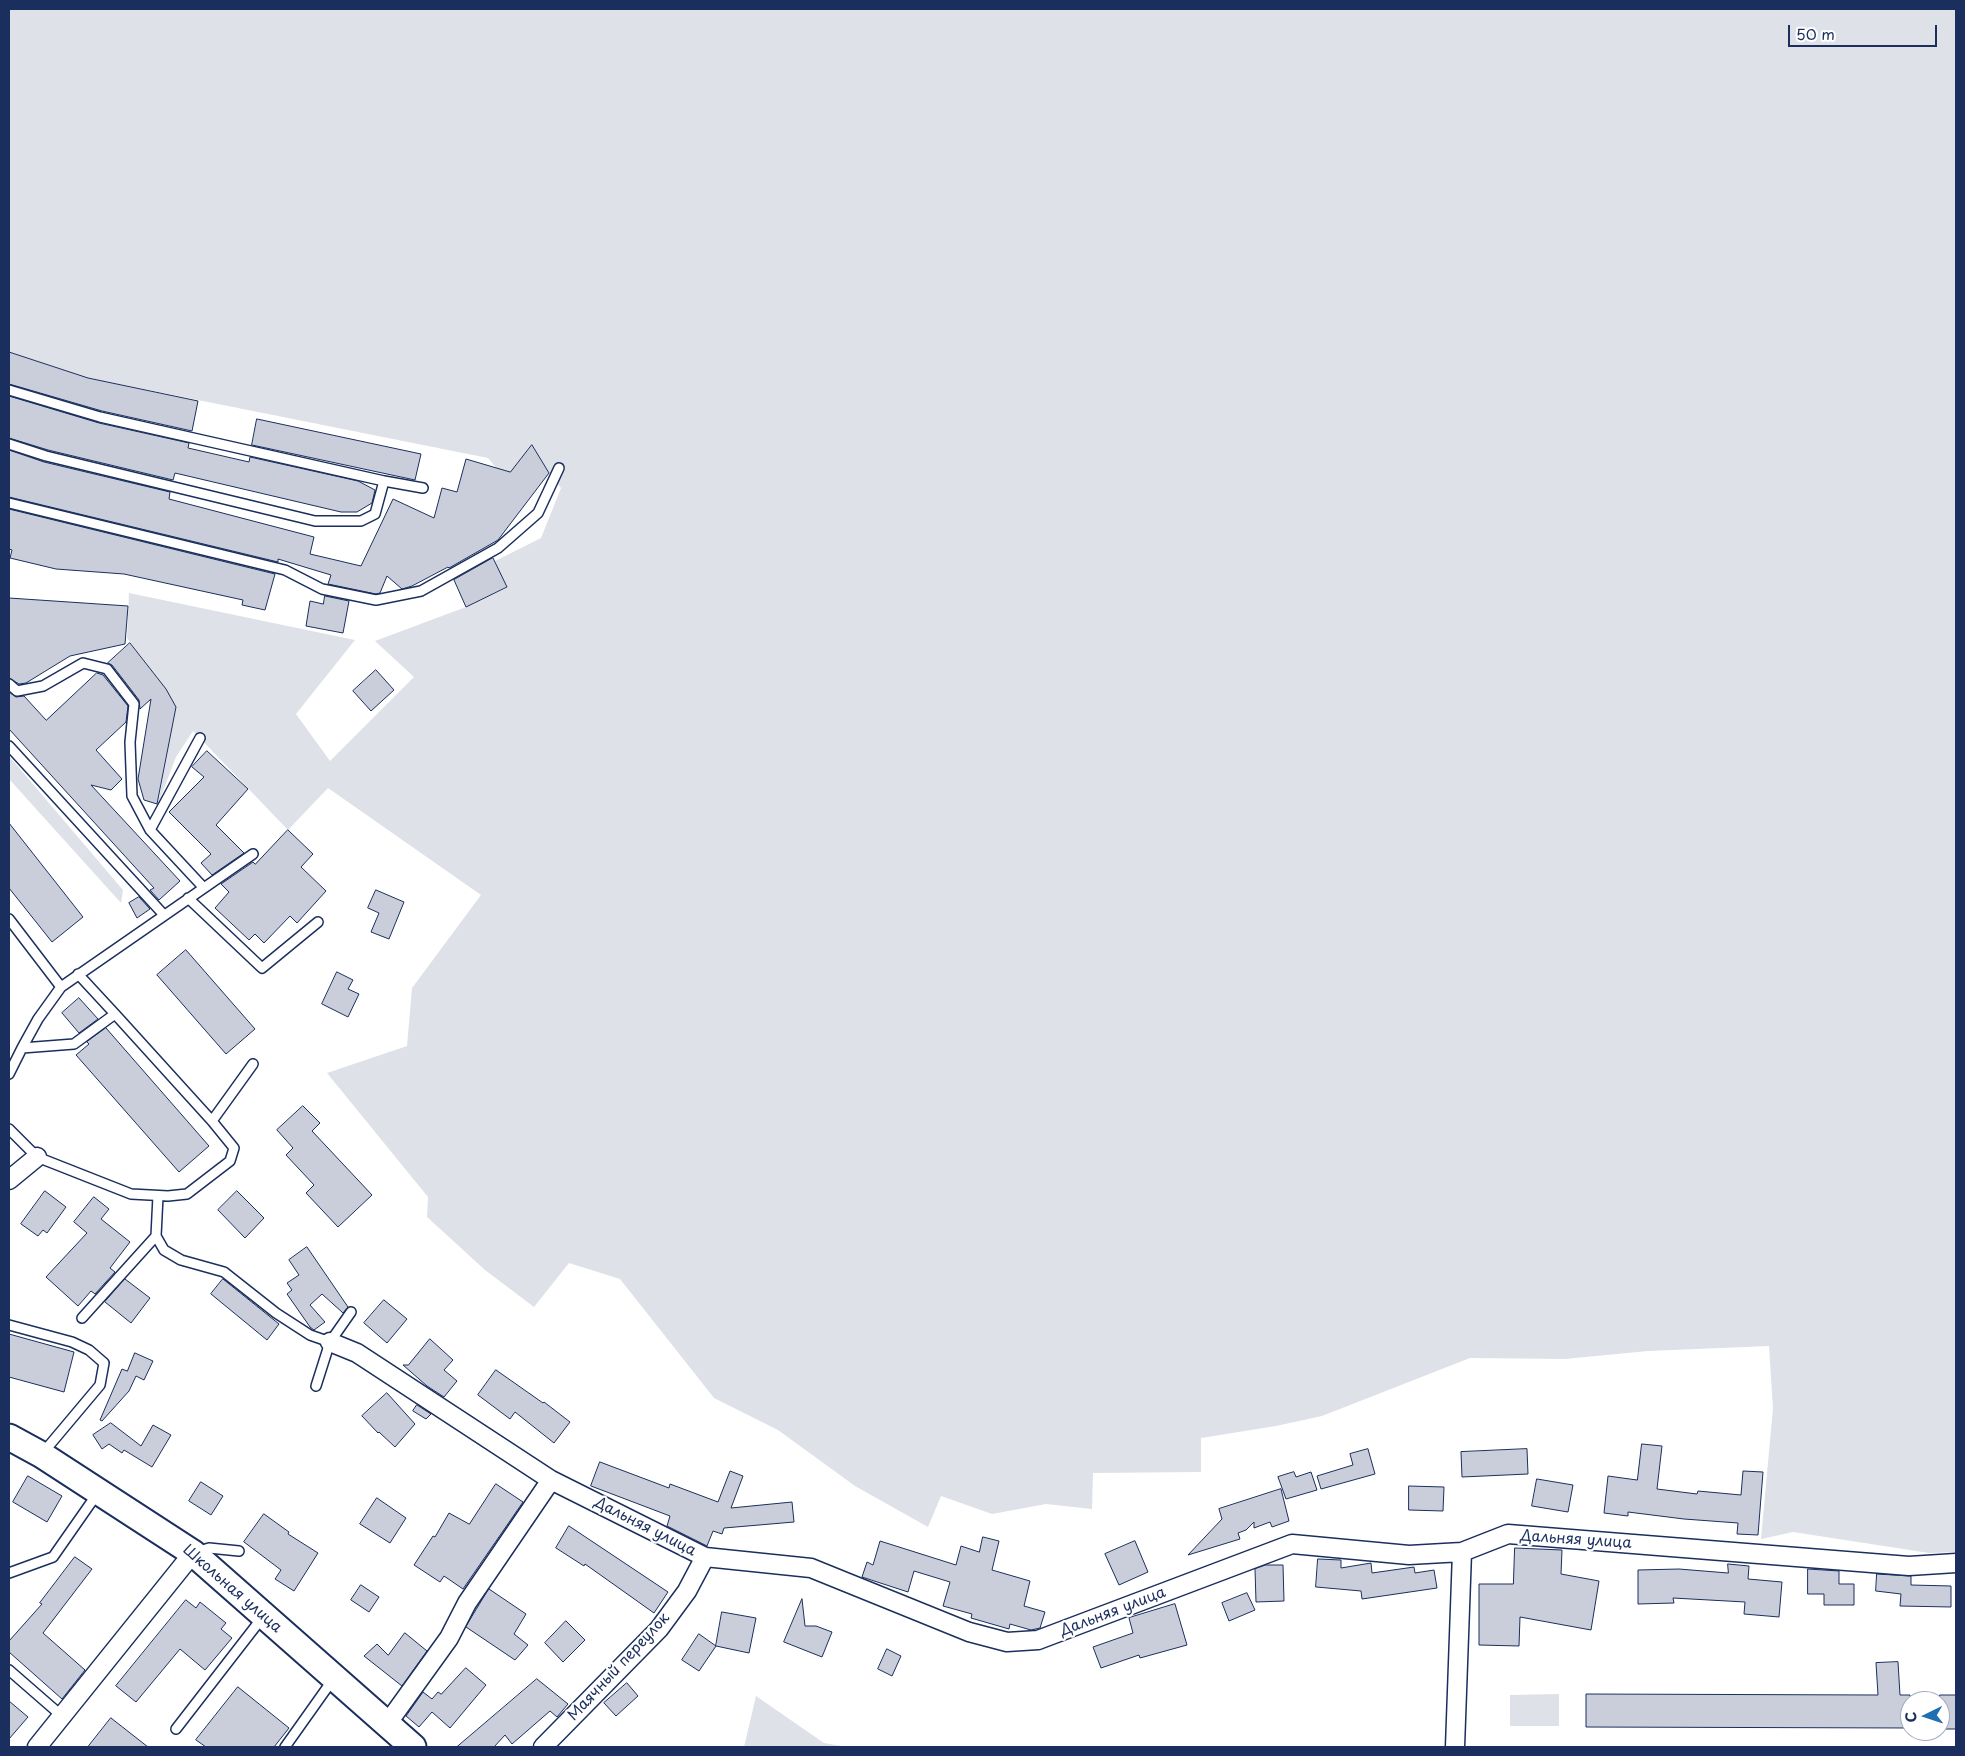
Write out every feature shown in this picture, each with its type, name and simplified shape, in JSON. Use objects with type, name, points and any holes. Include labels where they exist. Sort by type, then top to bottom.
[{"type":"street","points":[[9,1180],[36,1157]]},
{"type":"street","name":"Дальняя улица","points":[[330,1342],[357,1353],[551,1480],[705,1557],[811,1568],[969,1632],[1007,1642],[1038,1640],[1292,1544],[1409,1556],[1462,1552],[1508,1534],[1909,1566],[1956,1563]]},
{"type":"street","name":"Школьная улица","points":[[9,1437],[42,1455],[194,1553],[413,1747]]},
{"type":"street","points":[[387,1724],[449,1638],[467,1603],[551,1480]]},
{"type":"street","points":[[1455,1747],[1462,1552]]},
{"type":"street","points":[[37,1747],[194,1553]]},
{"type":"street","name":"Маячный переулок","points":[[543,1747],[659,1629],[687,1592],[705,1557]]},
{"type":"lane","points":[[9,390],[100,417],[384,481],[423,488]]},
{"type":"lane","points":[[9,444],[46,456],[315,521],[361,521],[375,514],[384,481]]},
{"type":"lane","points":[[9,503],[286,570],[322,589],[376,600],[421,591],[498,548],[538,513],[559,468]]},
{"type":"lane","points":[[9,684],[17,692],[43,686],[83,663],[107,669],[134,704],[130,742],[132,796],[150,830],[203,887]]},
{"type":"lane","points":[[150,830],[200,738]]},
{"type":"lane","points":[[9,746],[164,914]]},
{"type":"lane","points":[[9,1074],[38,1020],[61,986],[253,854]]},
{"type":"lane","points":[[188,898],[262,968],[318,922]]},
{"type":"lane","points":[[9,919],[61,986]]},
{"type":"lane","points":[[9,1129],[36,1157],[131,1194],[158,1196],[187,1194],[230,1161],[234,1148],[212,1120],[78,974]]},
{"type":"lane","points":[[22,1048],[74,1044],[115,1014]]},
{"type":"lane","points":[[212,1120],[253,1064]]},
{"type":"lane","points":[[158,1196],[156,1236],[164,1250],[181,1260],[224,1272],[276,1313],[310,1335],[330,1342]]},
{"type":"lane","points":[[82,1318],[156,1236]]},
{"type":"lane","points":[[316,1386],[330,1342],[351,1312]]},
{"type":"lane","points":[[9,1325],[72,1342],[90,1350],[104,1364],[100,1385],[42,1455]]},
{"type":"lane","points":[[9,1573],[53,1557],[99,1492]]},
{"type":"lane","points":[[194,1553],[209,1548],[239,1550]]},
{"type":"lane","points":[[176,1729],[264,1616]]},
{"type":"lane","points":[[9,1670],[63,1717]]},
{"type":"lane","points":[[285,1747],[334,1678]]},
{"type":"shaded area","points":[[9,9],[1956,9],[1956,1552],[1929,1553],[1793,1532],[1761,1539],[1773,1408],[1769,1346],[1648,1351],[1565,1359],[1470,1358],[1322,1416],[1276,1426],[1201,1438],[1201,1472],[1093,1473],[1092,1509],[1046,1504],[992,1514],[941,1496],[928,1527],[855,1486],[778,1430],[714,1398],[620,1279],[569,1263],[534,1307],[485,1270],[427,1217],[428,1197],[327,1073],[407,1046],[412,988],[481,895],[328,788],[288,830],[193,731],[176,757],[158,804],[176,707],[166,689],[127,638],[129,593],[355,640],[296,714],[330,761],[414,677],[375,641],[466,607],[507,588],[495,561],[541,538],[561,488],[549,473],[532,445],[505,478],[488,458],[88,378],[9,352]]},
{"type":"shaded area","points":[[9,756],[123,890],[121,903],[9,779]]},
{"type":"shaded area","points":[[1559,1694],[1559,1726],[1510,1726],[1510,1695]]},
{"type":"shaded area","points":[[756,1696],[824,1743],[847,1747],[744,1747]]},
{"type":"building","points":[[9,352],[88,378],[198,401],[192,431],[102,411],[9,384]]},
{"type":"building","points":[[9,396],[99,423],[189,443],[188,448],[249,462],[250,457],[358,481],[375,490],[372,503],[357,512],[341,512],[175,473],[173,480],[48,450],[9,438]]},
{"type":"building","points":[[257,419],[421,454],[415,480],[252,445]]},
{"type":"building","points":[[532,445],[549,473],[498,540],[449,568],[412,586],[402,589],[387,576],[380,593],[376,594],[328,584],[331,575],[278,559],[278,562],[9,497],[9,450],[44,462],[170,492],[169,499],[314,537],[310,554],[361,566],[393,499],[434,518],[442,488],[457,492],[466,459],[510,472]]},
{"type":"building","points":[[9,509],[275,574],[265,610],[242,605],[243,600],[124,574],[56,569],[10,558],[12,550],[9,549]]},
{"type":"building","points":[[493,558],[507,587],[466,607],[454,580]]},
{"type":"building","points":[[325,596],[349,601],[343,633],[306,626],[310,601],[323,604]]},
{"type":"building","points":[[9,598],[128,606],[125,644],[70,656],[26,683],[19,684],[9,678]]},
{"type":"building","points":[[130,643],[166,689],[176,707],[157,804],[144,800],[138,779],[151,699],[140,709],[139,700],[112,665],[108,663]]},
{"type":"building","points":[[376,670],[394,690],[371,711],[353,691]]},
{"type":"building","points":[[97,673],[103,675],[128,706],[126,722],[96,750],[122,779],[111,790],[91,785],[180,881],[159,900],[150,890],[154,888],[9,729],[9,692],[16,697],[24,696],[46,720]]},
{"type":"building","points":[[207,751],[248,789],[216,825],[244,853],[212,875],[201,863],[211,854],[169,812],[204,777],[192,767]]},
{"type":"building","points":[[9,823],[83,917],[52,942],[9,888]]},
{"type":"building","points":[[288,830],[313,854],[301,867],[326,891],[297,923],[290,916],[264,943],[255,934],[249,940],[215,908],[229,892],[221,884],[253,862],[255,864]]},
{"type":"building","points":[[376,890],[404,902],[389,939],[371,932],[379,913],[368,908]]},
{"type":"building","points":[[139,897],[150,909],[137,918],[129,903]]},
{"type":"building","points":[[186,950],[255,1029],[226,1054],[157,975]]},
{"type":"building","points":[[337,972],[353,980],[348,989],[359,994],[348,1017],[322,1004]]},
{"type":"building","points":[[79,998],[98,1019],[79,1033],[62,1013]]},
{"type":"building","points":[[106,1028],[209,1146],[179,1172],[76,1055],[89,1044],[87,1042]]},
{"type":"building","points":[[303,1106],[320,1123],[312,1131],[372,1195],[338,1227],[306,1193],[314,1185],[286,1155],[293,1148],[277,1130]]},
{"type":"building","points":[[45,1191],[66,1207],[47,1233],[43,1230],[38,1236],[21,1224]]},
{"type":"building","points":[[237,1191],[264,1218],[245,1238],[218,1210]]},
{"type":"building","points":[[94,1197],[109,1209],[101,1219],[130,1242],[110,1268],[115,1272],[95,1294],[91,1291],[78,1306],[46,1277],[87,1233],[74,1222]]},
{"type":"building","points":[[307,1247],[348,1307],[343,1313],[322,1294],[310,1305],[325,1322],[314,1330],[287,1294],[292,1290],[287,1283],[299,1275],[289,1260]]},
{"type":"building","points":[[125,1279],[150,1298],[131,1323],[105,1302]]},
{"type":"building","points":[[223,1279],[279,1324],[267,1340],[211,1294]]},
{"type":"building","points":[[384,1300],[407,1319],[387,1343],[364,1323]]},
{"type":"building","points":[[9,1334],[74,1352],[64,1392],[9,1377]]},
{"type":"building","points":[[430,1339],[453,1360],[444,1370],[457,1381],[444,1397],[427,1386],[403,1365],[408,1365]]},
{"type":"building","points":[[135,1353],[153,1361],[144,1380],[136,1376],[129,1391],[102,1421],[100,1420],[122,1369],[127,1371]]},
{"type":"building","points":[[496,1370],[570,1422],[554,1443],[515,1412],[510,1419],[478,1395]]},
{"type":"building","points":[[387,1393],[415,1424],[395,1447],[362,1416]]},
{"type":"building","points":[[417,1405],[431,1414],[426,1419],[413,1411]]},
{"type":"building","points":[[111,1423],[141,1446],[153,1425],[171,1435],[152,1467],[124,1450],[122,1453],[109,1444],[102,1449],[93,1435]]},
{"type":"building","points":[[1642,1444],[1662,1446],[1657,1489],[1697,1494],[1698,1491],[1741,1495],[1743,1471],[1763,1472],[1758,1535],[1737,1534],[1738,1523],[1628,1512],[1628,1516],[1604,1513],[1608,1476],[1637,1480]]},
{"type":"building","points":[[1368,1449],[1375,1474],[1321,1489],[1317,1476],[1353,1465],[1350,1454]]},
{"type":"building","points":[[1527,1449],[1528,1474],[1462,1477],[1461,1452]]},
{"type":"building","points":[[600,1462],[669,1488],[670,1484],[718,1502],[730,1471],[743,1476],[731,1508],[792,1502],[794,1522],[724,1528],[722,1534],[713,1531],[707,1546],[667,1526],[670,1516],[591,1486]]},
{"type":"building","points":[[1294,1472],[1296,1477],[1311,1472],[1317,1490],[1286,1499],[1278,1477]]},
{"type":"building","points":[[28,1476],[62,1496],[47,1522],[13,1502]]},
{"type":"building","points":[[1537,1479],[1573,1485],[1568,1512],[1532,1506]]},
{"type":"building","points":[[201,1482],[223,1496],[211,1515],[189,1501]]},
{"type":"building","points":[[496,1484],[523,1502],[463,1589],[444,1576],[440,1582],[414,1565],[433,1536],[435,1537],[449,1513],[469,1524]]},
{"type":"building","points":[[1409,1486],[1444,1487],[1443,1511],[1409,1510]]},
{"type":"building","points":[[1281,1489],[1289,1521],[1272,1527],[1270,1522],[1254,1528],[1254,1522],[1246,1530],[1238,1533],[1240,1539],[1188,1555],[1222,1519],[1219,1509]]},
{"type":"building","points":[[377,1498],[406,1518],[390,1543],[360,1524]]},
{"type":"building","points":[[264,1514],[289,1532],[288,1534],[318,1553],[294,1591],[275,1579],[281,1570],[244,1542]]},
{"type":"building","points":[[569,1526],[668,1592],[654,1613],[585,1564],[584,1566],[556,1548]]},
{"type":"building","points":[[983,1537],[999,1541],[992,1570],[1030,1581],[1024,1606],[1045,1612],[1040,1628],[1031,1630],[1010,1624],[1009,1629],[971,1618],[972,1614],[943,1606],[950,1582],[914,1571],[908,1592],[862,1577],[867,1562],[873,1565],[880,1541],[956,1565],[961,1546],[979,1552]]},
{"type":"building","points":[[1135,1541],[1148,1572],[1119,1585],[1105,1554]]},
{"type":"building","points":[[1515,1548],[1562,1550],[1561,1574],[1599,1581],[1591,1630],[1520,1617],[1519,1646],[1479,1645],[1479,1584],[1513,1584]]},
{"type":"building","points":[[75,1557],[92,1569],[43,1633],[85,1670],[62,1699],[9,1652],[9,1641],[42,1604],[40,1603]]},
{"type":"building","points":[[1318,1559],[1341,1560],[1341,1568],[1371,1563],[1372,1573],[1414,1567],[1415,1573],[1434,1570],[1437,1588],[1362,1599],[1361,1591],[1316,1587]]},
{"type":"building","points":[[1728,1564],[1749,1566],[1748,1579],[1782,1582],[1779,1617],[1744,1614],[1745,1602],[1673,1598],[1674,1603],[1638,1604],[1638,1570],[1679,1569],[1728,1573]]},
{"type":"building","points":[[1266,1565],[1283,1565],[1284,1601],[1256,1602],[1255,1569]]},
{"type":"building","points":[[1808,1569],[1839,1571],[1839,1584],[1854,1584],[1854,1605],[1824,1605],[1824,1594],[1808,1594]]},
{"type":"building","points":[[1877,1574],[1911,1576],[1911,1585],[1951,1586],[1951,1607],[1900,1606],[1901,1594],[1876,1591]]},
{"type":"building","points":[[361,1585],[379,1597],[369,1612],[351,1600]]},
{"type":"building","points":[[489,1589],[526,1614],[514,1634],[528,1645],[515,1660],[466,1627]]},
{"type":"building","points":[[1247,1593],[1255,1610],[1229,1621],[1222,1603]]},
{"type":"building","points":[[802,1599],[805,1626],[816,1626],[832,1632],[822,1657],[784,1642]]},
{"type":"building","points":[[186,1600],[196,1608],[200,1602],[226,1623],[221,1629],[232,1638],[205,1670],[180,1649],[136,1702],[116,1686]]},
{"type":"building","points":[[1175,1604],[1187,1645],[1140,1658],[1139,1655],[1101,1668],[1093,1647],[1133,1633],[1129,1618]]},
{"type":"building","points":[[722,1612],[756,1618],[749,1653],[716,1646]]},
{"type":"building","points":[[566,1621],[585,1640],[563,1662],[545,1643]]},
{"type":"building","points":[[405,1633],[427,1651],[402,1686],[364,1656],[377,1644],[388,1655]]},
{"type":"building","points":[[699,1634],[716,1646],[699,1671],[682,1660]]},
{"type":"building","points":[[887,1649],[901,1656],[892,1676],[878,1669]]},
{"type":"building","points":[[1898,1662],[1900,1728],[1586,1727],[1586,1694],[1878,1695],[1876,1663]]},
{"type":"building","points":[[466,1668],[486,1685],[450,1728],[432,1712],[419,1727],[406,1716],[423,1692],[432,1699],[438,1692],[441,1694]]},
{"type":"building","points":[[537,1679],[568,1704],[557,1717],[550,1711],[512,1744],[505,1735],[494,1747],[457,1747]]},
{"type":"building","points":[[627,1683],[638,1696],[616,1716],[604,1703]]},
{"type":"building","points":[[238,1687],[289,1728],[274,1747],[206,1747],[196,1740]]},
{"type":"building","points":[[1950,1695],[1956,1695],[1956,1729],[1950,1729]]},
{"type":"building","points":[[9,1701],[28,1717],[9,1739]]},
{"type":"building","points":[[111,1718],[148,1747],[88,1747]]}]
